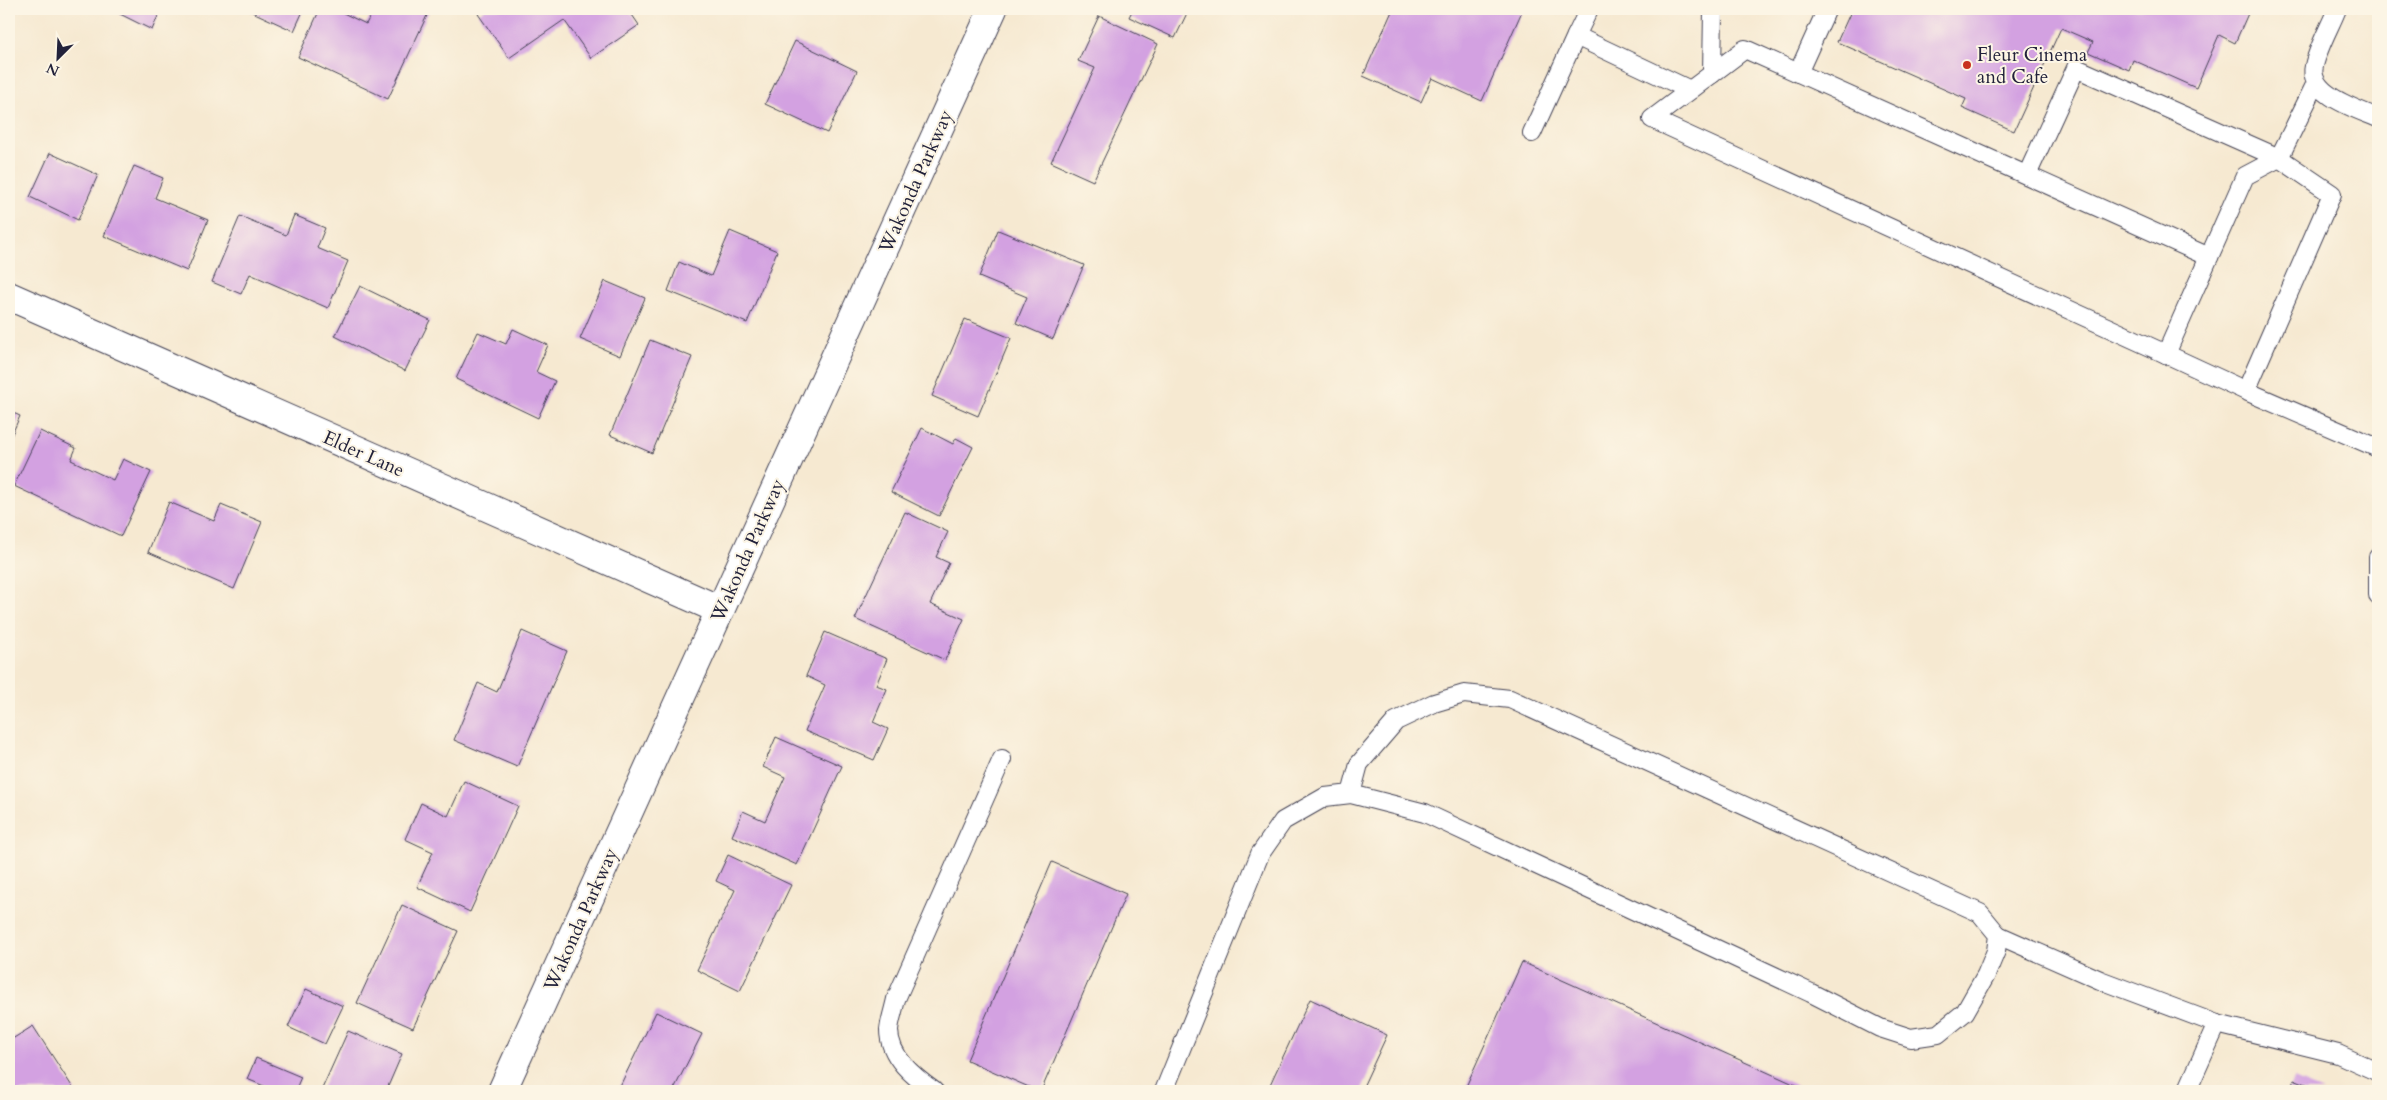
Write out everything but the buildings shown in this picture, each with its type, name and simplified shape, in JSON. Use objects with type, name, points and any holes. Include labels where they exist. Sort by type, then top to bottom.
[{"type":"street","name":"Wakonda Parkway","points":[[502,1091],[993,9]]},
{"type":"street","name":"Elder Lane","points":[[9,296],[720,610]]},
{"type":"lane","points":[[1532,133],[1589,9]]},
{"type":"lane","points":[[1712,74],[1713,9]]},
{"type":"lane","points":[[1798,73],[1827,9]]},
{"type":"lane","points":[[2166,354],[2245,176],[2279,158],[2316,83],[2313,68],[2337,9]]},
{"type":"lane","points":[[1576,36],[1690,90]]},
{"type":"lane","points":[[2209,256],[1745,49],[1652,119],[2246,391],[2378,448]]},
{"type":"lane","points":[[2027,175],[2076,68],[2279,158],[2332,194],[2246,391]]},
{"type":"lane","points":[[2316,83],[2335,99],[2378,118]]},
{"type":"lane","points":[[2378,557],[2378,594]]},
{"type":"lane","points":[[1351,794],[1359,764],[1396,721],[1434,703],[1464,694],[1510,699],[1980,912],[1998,935],[2100,980],[2217,1024],[2338,1054],[2378,1072]]},
{"type":"lane","points":[[934,1091],[908,1071],[897,1055],[889,1031],[896,999],[1002,759]]},
{"type":"lane","points":[[1164,1091],[1260,854],[1283,821],[1325,797],[1351,794],[1425,813],[1811,993],[1880,1028],[1911,1038],[1938,1034],[1965,1012],[1986,975],[1996,951],[1998,935]]},
{"type":"lane","points":[[2187,1091],[2217,1024]]},
{"type":"place","name":"Fleur Cinema and Cafe","points":[[1967,65]]}]
